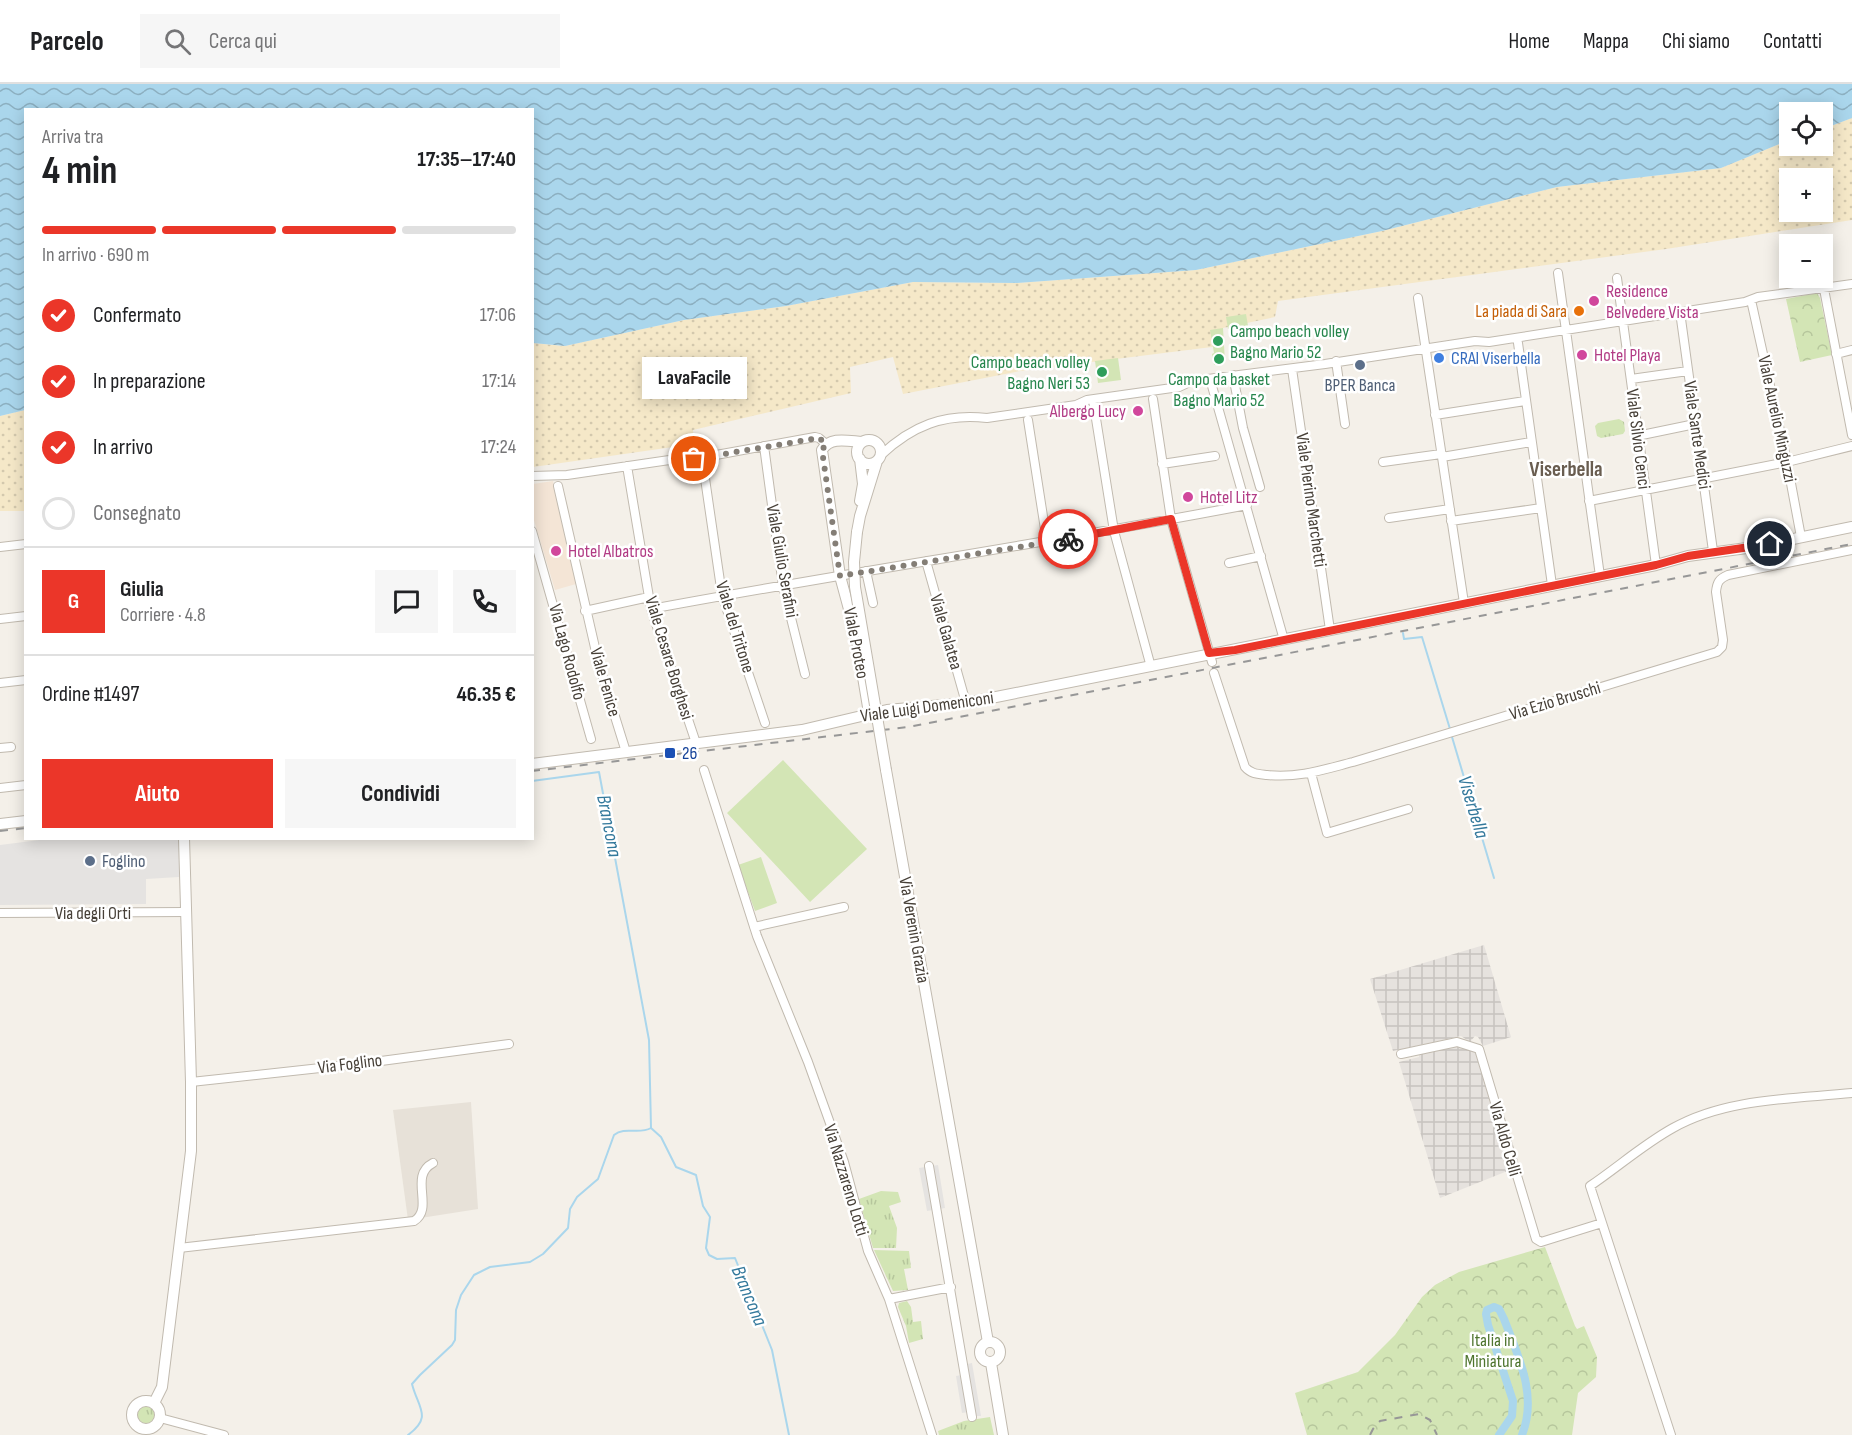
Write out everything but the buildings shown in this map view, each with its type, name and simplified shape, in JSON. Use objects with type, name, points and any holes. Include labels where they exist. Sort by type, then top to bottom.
[{"type":"street","points":[[1558,273],[1600,576]]},
{"type":"street","name":"Viale Silvio Cenci","points":[[1617,278],[1656,565]]},
{"type":"street","points":[[534,476],[567,475],[683,458],[702,458],[815,437],[831,442],[866,463],[879,458],[910,431],[927,424],[1066,406],[1179,387],[1192,381],[1233,375],[1292,369],[1475,341],[1489,342],[1751,300],[1758,297],[1852,284]]},
{"type":"street","points":[[1824,289],[1852,435]]},
{"type":"street","points":[[1418,298],[1464,603]]},
{"type":"street","name":"Viale Aurelio Minguzzi","points":[[1751,300],[1801,537]]},
{"type":"street","name":"Viale Sante Medici","points":[[1681,319],[1713,551]]},
{"type":"street","points":[[1518,343],[1552,585]]},
{"type":"street","points":[[1836,354],[1852,350]]},
{"type":"street","points":[[1336,361],[1345,424]]},
{"type":"street","name":"Viale Pierino Marchetti","points":[[1292,369],[1330,630]]},
{"type":"street","points":[[1631,380],[1688,371]]},
{"type":"street","points":[[1233,375],[1243,428],[1260,487]]},
{"type":"street","points":[[1210,379],[1284,640]]},
{"type":"street","points":[[1153,399],[1171,519],[1211,658]]},
{"type":"street","points":[[1093,400],[1114,531],[1151,667]]},
{"type":"street","points":[[1435,415],[1525,400]]},
{"type":"street","points":[[1028,420],[1047,542]]},
{"type":"street","points":[[1638,436],[1695,423]]},
{"type":"street","points":[[831,442],[869,440],[876,442],[881,448],[879,458]]},
{"type":"street","name":"Viale Proteo","points":[[831,442],[822,450],[840,576],[856,635],[869,713]]},
{"type":"street","points":[[859,457],[858,448],[862,442]]},
{"type":"street","points":[[1383,462],[1442,456],[1532,442]]},
{"type":"street","name":"Viale Giulio Serafini","points":[[764,446],[783,586],[805,674]]},
{"type":"street","points":[[1589,501],[1787,462],[1852,446]]},
{"type":"street","points":[[1162,464],[1215,456]]},
{"type":"street","name":"Via Verenin Grazia","points":[[859,457],[862,484],[858,510],[860,516]]},
{"type":"street","name":"Viale del Tritone","points":[[702,458],[722,595],[765,723]]},
{"type":"street","name":"Via Verenin Grazia","points":[[879,458],[857,532],[854,562],[855,587],[988,1342],[996,1344],[1001,1352],[998,1359],[991,1363],[1003,1435]]},
{"type":"street","name":"Viale Cesare Borghesi","points":[[627,466],[651,609],[696,743]]},
{"type":"street","name":"Viale Fenice","points":[[558,486],[585,611],[626,752]]},
{"type":"street","points":[[651,609],[722,595],[1114,531],[1247,505]]},
{"type":"street","points":[[1452,521],[1541,508]]},
{"type":"street","points":[[1389,518],[1450,509]]},
{"type":"street","name":"Viale Luigi Domeniconi","points":[[534,764],[802,730],[869,713],[966,703],[1151,667],[1211,658],[1235,650],[1656,565],[1688,556],[1742,549],[1852,527]]},
{"type":"street","name":"Via Lago Rodolfo","points":[[534,538],[591,739]]},
{"type":"street","points":[[0,547],[24,544]]},
{"type":"street","name":"Via Ezio Bruschi","points":[[1214,673],[1243,762],[1249,771],[1284,777],[1311,773],[1717,652],[1722,647],[1723,640],[1717,584],[1720,579],[1728,575],[1852,550]]},
{"type":"street","points":[[1229,563],[1261,556]]},
{"type":"street","name":"Viale Galatea","points":[[926,561],[966,703]]},
{"type":"street","points":[[866,571],[873,603]]},
{"type":"street","points":[[585,611],[649,597]]},
{"type":"street","points":[[0,619],[24,616]]},
{"type":"street","points":[[0,683],[24,680]]},
{"type":"street","points":[[0,748],[11,747]]},
{"type":"street","name":"Via Nazzareno Lotti","points":[[704,770],[754,927],[808,1062],[844,1162],[868,1251],[889,1299],[932,1435]]},
{"type":"street","points":[[1311,773],[1328,833],[1408,809]]},
{"type":"street","points":[[0,788],[24,785]]},
{"type":"street","points":[[0,824],[24,821]]},
{"type":"street","points":[[154,1403],[162,1387],[190,1151],[191,1082],[184,840]]},
{"type":"street","points":[[754,927],[844,907]]},
{"type":"street","name":"Via degli Orti","points":[[0,913],[186,912]]},
{"type":"street","name":"Via Aldo Celli","points":[[1401,1054],[1457,1042],[1479,1049],[1536,1239],[1541,1242],[1602,1223]]},
{"type":"street","name":"Via Foglino","points":[[191,1082],[366,1063],[509,1044]]},
{"type":"street","points":[[1671,1435],[1590,1186],[1675,1127],[1701,1116],[1738,1105],[1852,1093]]},
{"type":"street","points":[[178,1248],[414,1221],[418,1219],[422,1211],[422,1174],[424,1169],[433,1163]]},
{"type":"street","points":[[929,1166],[972,1417]]},
{"type":"street","points":[[889,1299],[951,1287]]},
{"type":"street","points":[[141,1402],[154,1403],[159,1410],[160,1418],[153,1432],[134,1423],[132,1414],[141,1402]]},
{"type":"street","points":[[160,1418],[224,1435]]},
{"type":"shaded area","name":"Hotel Albatros","points":[[553,481],[576,584],[555,590],[534,520],[534,484]]},
{"type":"shaded area","name":"Foglino","points":[[39,840],[179,840],[179,877],[146,879],[146,904],[0,905],[0,845]]},
{"type":"shaded area","points":[[1484,945],[1511,1037],[1483,1046],[1478,1037],[1475,1036],[1470,1042],[1461,1036],[1393,1051],[1370,979]]},
{"type":"shaded area","points":[[1453,1046],[1475,1051],[1510,1170],[1440,1198],[1399,1062],[1419,1057],[1419,1053]]},
{"type":"shaded area","points":[[471,1102],[478,1209],[408,1220],[393,1110]]},
{"type":"shaded area","points":[[938,1165],[945,1208],[927,1211],[919,1168]]},
{"type":"shaded area","points":[[972,1363],[981,1416],[976,1416],[975,1411],[962,1413],[956,1376],[968,1374],[967,1364]]},
{"type":"green space","points":[[1817,293],[1832,355],[1800,362],[1786,299]]},
{"type":"green space","points":[[1246,314],[1248,326],[1228,329],[1226,317]]},
{"type":"green space","name":"Campo beach volley Bagno Mario 52","points":[[1223,328],[1225,363],[1214,365],[1210,330]]},
{"type":"green space","points":[[1118,358],[1121,380],[1098,383],[1095,361]]},
{"type":"green space","points":[[1619,419],[1624,422],[1623,434],[1601,438],[1597,436],[1595,426],[1598,423]]},
{"type":"green space","points":[[783,760],[867,849],[810,902],[727,813]]},
{"type":"green space","points":[[761,857],[777,903],[755,911],[738,865]]},
{"type":"green space","points":[[881,1191],[898,1192],[901,1202],[889,1206],[897,1228],[896,1248],[873,1248],[859,1199]]},
{"type":"green space","name":"Italia in Miniatura","points":[[1545,1247],[1575,1326],[1577,1329],[1584,1326],[1597,1357],[1596,1377],[1578,1393],[1572,1435],[1307,1435],[1295,1393],[1358,1372],[1395,1335],[1422,1297],[1435,1285],[1459,1272]]},
{"type":"green space","points":[[874,1250],[909,1251],[911,1268],[904,1269],[908,1290],[893,1291]]},
{"type":"green space","points":[[907,1301],[911,1307],[913,1322],[921,1321],[923,1339],[909,1343],[906,1326],[898,1307],[899,1303]]},
{"type":"green space","points":[[146,1406],[152,1409],[155,1415],[152,1421],[146,1424],[140,1421],[137,1415],[140,1409]]},
{"type":"green space","points":[[990,1417],[994,1435],[939,1435],[938,1431],[964,1421]]},
{"type":"sand","points":[[1852,118],[1852,220],[1666,249],[1278,301],[1275,317],[1223,328],[1220,346],[1020,371],[903,394],[893,357],[850,367],[851,393],[693,430],[694,444],[534,467],[534,343],[565,346],[684,320],[786,306],[913,282],[1017,283],[1196,270],[1382,231],[1557,187],[1721,168],[1779,144],[1779,156],[1833,156],[1833,125]]},
{"type":"sand","points":[[24,410],[24,511],[0,511],[0,416]]},
{"type":"water","points":[[0,84],[1852,84],[1852,118],[1833,125],[1833,102],[1779,102],[1779,144],[1721,168],[1557,187],[1382,231],[1196,270],[1017,283],[913,282],[786,306],[684,320],[565,346],[534,343],[534,108],[24,108],[24,410],[0,416]]},
{"type":"waterway","name":"Viserbella","points":[[1403,633],[1404,639],[1422,637],[1450,729]]},
{"type":"waterway","name":"Viserbella","points":[[1452,737],[1494,878]]},
{"type":"waterway","name":"Brancona","points":[[534,781],[599,772],[649,1040],[651,1128]]},
{"type":"waterway","name":"Brancona","points":[[651,1128],[661,1137],[676,1167],[696,1175],[703,1206],[710,1217],[706,1248],[709,1255],[717,1259],[735,1258],[772,1350],[789,1435]]},
{"type":"waterway","name":"Brancona","points":[[408,1435],[416,1429],[422,1417],[412,1384],[455,1340],[456,1310],[461,1295],[474,1275],[490,1267],[530,1262],[543,1254],[568,1228],[570,1209],[577,1197],[598,1179],[614,1135],[623,1131],[642,1131],[651,1128]]},
{"type":"waterway","points":[[1499,1435],[1512,1416],[1513,1401],[1488,1325],[1487,1310],[1494,1307],[1499,1309],[1504,1319],[1524,1376],[1528,1405],[1522,1435]]},
{"type":"railway","points":[[534,771],[908,727],[1852,544]]},
{"type":"railway","points":[[0,831],[24,828]]},
{"type":"railway","points":[[1370,1435],[1380,1421],[1419,1414],[1430,1420],[1437,1435]]},
{"type":"way so far","points":[[694,459],[819,438],[826,444],[822,450],[840,576],[1068,539]]},
{"type":"place","name":"Residence Belvedere Vista","points":[[1594,301]]},
{"type":"place","name":"La piada di Sara","points":[[1579,311]]},
{"type":"place","name":"Campo beach volley Bagno Mario 52","points":[[1218,341]]},
{"type":"place","name":"Hotel Playa","points":[[1582,355]]},
{"type":"place","name":"CRAI Viserbella","points":[[1439,358]]},
{"type":"place","name":"Campo da basket Bagno Mario 52","points":[[1219,359]]},
{"type":"place","name":"BPER Banca","points":[[1360,365]]},
{"type":"place","name":"Campo beach volley Bagno Neri 53","points":[[1102,372]]},
{"type":"place","name":"Albergo Lucy","points":[[1138,411]]},
{"type":"place","name":"LavaFacile","points":[[694,459]]},
{"type":"place","name":"Hotel Litz","points":[[1188,497]]},
{"type":"place","name":"Hotel Albatros","points":[[556,551]]},
{"type":"place","name":"26","points":[[670,753]]},
{"type":"place","name":"Foglino","points":[[90,861]]},
{"type":"district","name":"Viserbella","points":[[1566,469]]},
{"type":"route","points":[[1068,539],[1171,519],[1209,653],[1235,650],[1656,565],[1713,551],[1770,544]]}]
